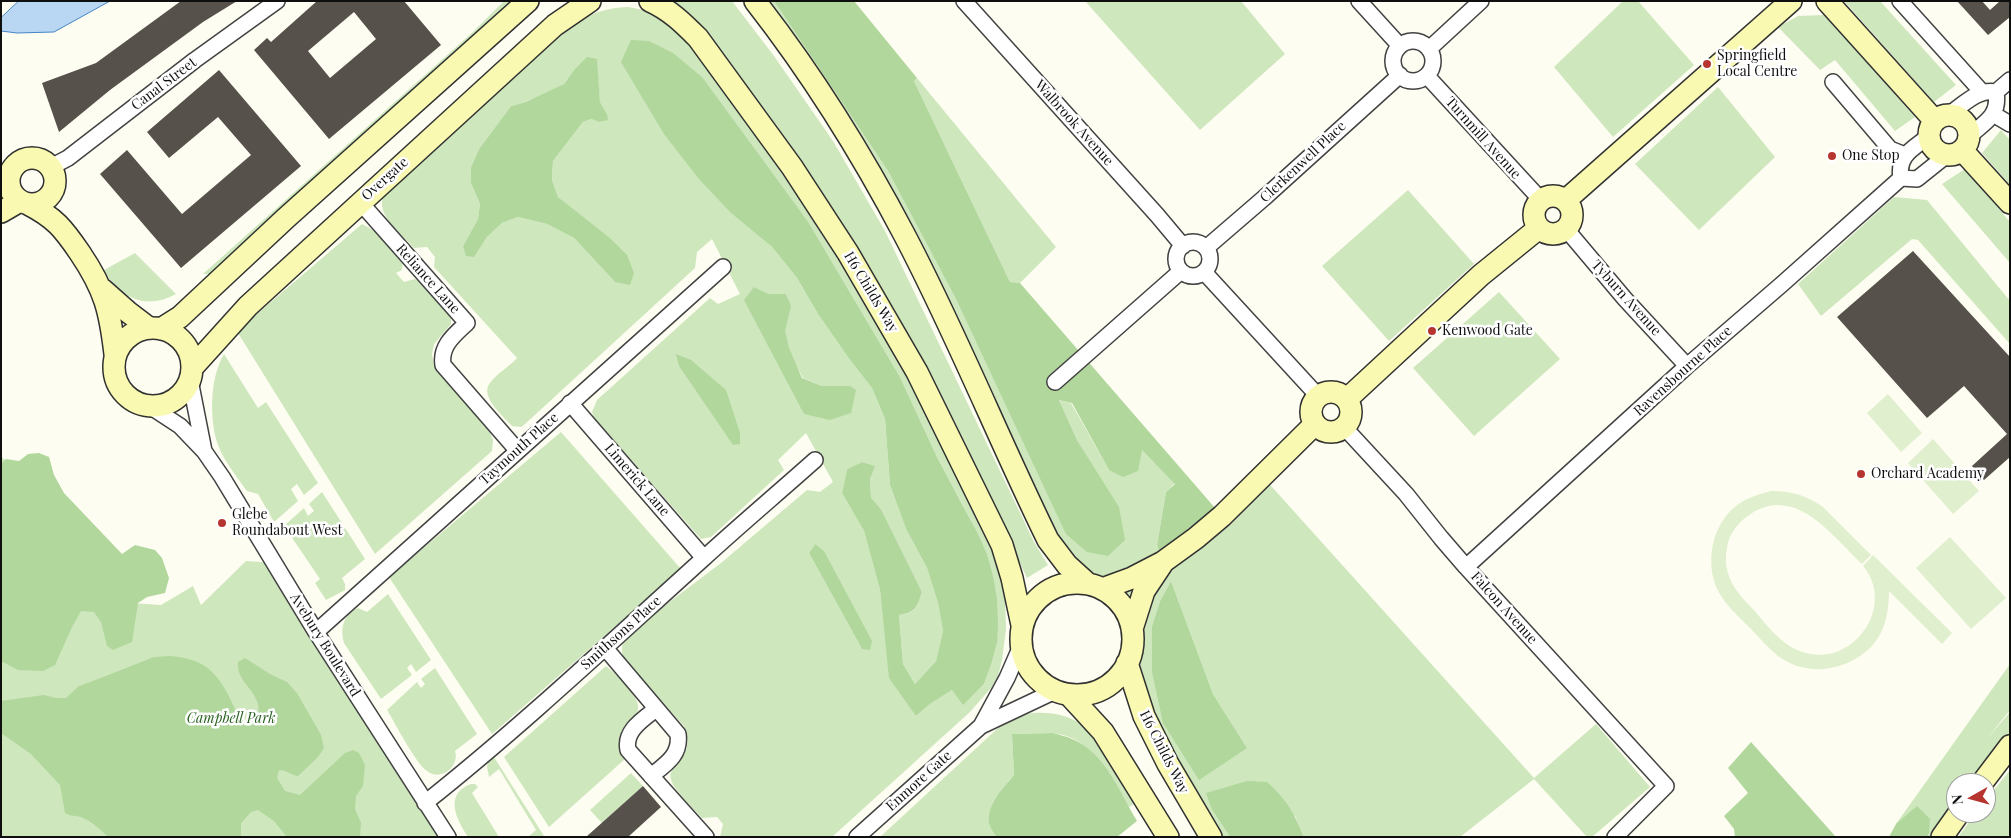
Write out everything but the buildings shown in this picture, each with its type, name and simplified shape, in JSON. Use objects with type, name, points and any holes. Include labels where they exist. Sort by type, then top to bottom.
[{"type":"street","name":"Canal Street","points":[[53,175],[68,158],[195,60],[277,1]]},
{"type":"street","points":[[115,354],[120,344],[128,336],[138,330],[155,328],[187,310],[286,218],[528,1]]},
{"type":"street","name":"Overgate","points":[[191,374],[212,346],[248,306],[555,25],[590,1]]},
{"type":"street","name":"H6 Childs Way","points":[[650,1],[664,8],[680,20],[698,38],[792,167],[848,253],[917,372],[1002,545],[1012,578],[1022,625]]},
{"type":"street","points":[[755,1],[806,72],[871,174],[906,237],[1048,540],[1066,565],[1115,598],[1126,612],[1132,629]]},
{"type":"street","name":"Walbrook Avenue","points":[[964,1],[1157,215],[1182,246]]},
{"type":"street","points":[[1359,1],[1400,46]]},
{"type":"street","points":[[1429,49],[1481,1]]},
{"type":"street","points":[[1566,200],[1791,1]]},
{"type":"street","points":[[1827,1],[1937,124]]},
{"type":"street","points":[[1900,1],[1989,92],[1998,104],[1993,114],[1959,147],[1917,179],[1901,178],[1899,167],[1905,155],[1937,124],[1989,92],[2010,80]]},
{"type":"street","points":[[1418,42],[1429,49],[1433,63],[1426,76],[1416,81],[1404,79],[1400,75],[1394,64],[1394,57],[1400,46],[1406,43],[1418,42]]},
{"type":"street","name":"Clerkenwell Place","points":[[1206,248],[1400,75]]},
{"type":"street","name":"Turnmill Avenue","points":[[1426,76],[1541,200]]},
{"type":"street","points":[[1832,82],[1890,149],[1905,155]]},
{"type":"street","points":[[1993,114],[2010,124]]},
{"type":"street","points":[[1937,124],[1960,119],[1965,124],[1959,147]]},
{"type":"street","points":[[1937,124],[1933,147],[1936,151],[1959,147]]},
{"type":"street","points":[[1959,147],[2010,203]]},
{"type":"street","points":[[64,228],[53,175],[40,159],[25,158],[14,166],[5,181],[11,191],[24,203],[45,213],[64,228],[96,276],[112,323],[115,354],[114,375],[123,394],[131,400],[151,407],[175,400],[184,391],[191,374],[190,355],[184,343],[174,334],[155,328],[128,312],[102,289]]},
{"type":"street","points":[[1,212],[24,203],[43,202],[54,190],[53,175]]},
{"type":"street","name":"Ravensbourne Place","points":[[1466,567],[1687,366],[1901,178]]},
{"type":"street","points":[[1556,196],[1566,200],[1572,212],[1570,224],[1566,229],[1549,234],[1539,228],[1534,214],[1537,204],[1541,200],[1545,197],[1556,196]]},
{"type":"street","name":"Reliance Lane","points":[[360,202],[467,323],[443,349],[443,365],[517,450]]},
{"type":"street","points":[[1347,399],[1481,275],[1539,228]]},
{"type":"street","name":"Tyburn Avenue","points":[[1566,229],[1625,299],[1687,366]]},
{"type":"street","points":[[1192,242],[1206,248],[1209,252],[1210,263],[1204,272],[1192,276],[1181,271],[1178,266],[1177,255],[1182,246],[1192,242]]},
{"type":"street","name":"Taymouth Place","points":[[316,632],[723,267]]},
{"type":"street","points":[[1055,382],[1181,271]]},
{"type":"street","points":[[1204,272],[1318,396]]},
{"type":"street","name":"Avebury Boulevard","points":[[191,374],[204,451]]},
{"type":"street","points":[[1330,391],[1336,392],[1347,399],[1351,410],[1348,422],[1344,427],[1338,430],[1326,431],[1315,424],[1310,412],[1314,400],[1318,396],[1330,391]]},
{"type":"street","name":"Limerick Lane","points":[[570,403],[704,558]]},
{"type":"street","name":"Avebury Boulevard","points":[[151,407],[180,426],[204,451],[222,477],[316,632],[448,837]]},
{"type":"street","points":[[1168,837],[1103,732],[1062,693],[1038,681],[1027,665],[1021,646],[1022,625],[1028,610],[1040,596],[1054,587],[1070,583],[1095,586],[1132,578],[1164,562],[1222,516],[1315,424]]},
{"type":"street","name":"Falcon Avenue","points":[[1344,427],[1406,494],[1466,567],[1666,786],[1615,837]]},
{"type":"street","name":"Smithsons Place","points":[[425,803],[606,649],[704,558],[815,460]]},
{"type":"street","points":[[1062,693],[1087,694],[1103,689],[1117,678],[1127,663],[1132,646],[1132,629],[1144,590],[1164,562]]},
{"type":"street","name":"Enmore Gate","points":[[981,726],[1007,678],[1021,646]]},
{"type":"street","points":[[606,649],[678,734],[680,744],[669,762],[651,776]]},
{"type":"street","name":"H6 Childs Way","points":[[1127,663],[1144,716],[1208,832]]},
{"type":"street","name":"Enmore Gate","points":[[857,837],[981,726],[1062,693]]},
{"type":"street","points":[[656,709],[629,734],[626,742],[628,750],[706,837]]},
{"type":"street","points":[[1990,773],[2010,746]]},
{"type":"street","points":[[1942,837],[1952,823]]},
{"type":"green space","points":[[504,1],[515,1],[216,269],[210,274],[203,274],[474,31]]},
{"type":"green space","points":[[672,1],[732,1],[774,56],[833,141],[885,231],[1034,542],[1048,565],[1027,578],[983,486],[753,99],[692,17]]},
{"type":"green space","points":[[755,1],[774,1],[888,171],[958,303],[1078,442],[1059,400],[1071,403],[1109,470],[1142,450],[1175,483],[1166,492],[1157,545],[1163,561],[1263,477],[1534,778],[1596,724],[1650,787],[1592,837],[1587,837],[1534,779],[1460,837],[1304,837],[1295,816],[1212,810],[1230,837],[1211,837],[1127,663],[1132,646],[1132,629],[1126,612],[1115,598],[1067,565],[937,300]],"holes":[[[1171,581],[1213,694],[1247,748],[1152,672],[1152,626],[1160,601]]]},
{"type":"green space","points":[[774,1],[854,1],[917,78],[914,81],[1010,282],[1020,283],[1222,516],[1163,562],[1157,545],[1166,492],[1175,484],[1142,450],[1138,471],[1123,477],[1109,470],[1072,403],[1059,400],[1078,442],[1119,507],[1125,540],[1108,556],[1087,552],[1066,534],[958,303],[888,171]]},
{"type":"green space","points":[[1085,1],[1241,1],[1285,54],[1200,130]]},
{"type":"green space","points":[[1623,1],[1638,1],[1694,65],[1613,137],[1554,67]]},
{"type":"green space","points":[[1844,1],[1880,1],[1956,85],[1934,102]]},
{"type":"green space","points":[[628,7],[644,10],[658,16],[679,31],[752,127],[827,237],[896,353],[936,429],[999,562],[1005,596],[1006,629],[998,676],[991,688],[970,712],[832,837],[720,837],[723,824],[717,817],[702,818],[680,794],[671,779],[673,768],[685,754],[687,747],[684,726],[626,663],[622,652],[623,641],[627,634],[721,563],[807,490],[820,492],[833,482],[806,433],[778,460],[784,470],[711,537],[701,539],[594,418],[592,412],[597,400],[710,298],[718,304],[740,294],[712,239],[697,252],[695,268],[521,427],[512,426],[493,406],[487,388],[493,379],[517,358],[434,267],[435,257],[427,247],[414,248],[391,224],[383,209],[384,195],[392,186],[568,28],[582,19],[603,10]],"holes":[[[596,59],[600,102],[607,114],[599,122],[591,119],[583,122],[553,161],[552,180],[558,197],[582,217],[615,282],[574,238],[547,224],[518,217],[502,223],[487,237],[474,256],[463,246],[478,219],[480,204],[471,183],[471,167],[479,149],[511,106],[552,91],[564,84],[574,70]],[[757,154],[809,223],[900,377],[937,457],[987,554],[997,598],[997,643],[984,684],[963,704],[952,690],[930,704],[916,716],[885,636],[880,590],[864,531],[842,493],[847,469],[862,462],[874,466],[870,479],[871,499],[881,509],[922,592],[919,602],[913,611],[899,615],[903,664],[915,684],[936,661],[943,631],[938,603],[927,568],[906,529],[890,485],[885,419],[872,388],[818,314],[797,278],[772,247],[732,214]],[[754,287],[769,294],[786,294],[789,306],[785,325],[786,343],[803,378],[822,386],[850,386],[804,414]],[[815,544],[862,649],[809,553]]]},
{"type":"green space","points":[[1824,15],[1915,117],[1895,131],[1835,60],[1820,70],[1778,27],[1798,16]]},
{"type":"green space","points":[[631,40],[649,41],[673,53],[702,77],[809,223],[900,377],[937,457],[978,534],[987,554],[993,576],[997,598],[997,643],[984,684],[963,705],[952,690],[930,704],[916,716],[889,678],[880,590],[864,531],[842,493],[847,469],[862,462],[875,466],[870,479],[871,498],[881,509],[922,592],[919,602],[912,611],[899,615],[903,664],[915,684],[936,661],[943,631],[938,603],[927,568],[906,529],[890,485],[885,419],[872,388],[818,314],[797,278],[772,247],[732,214],[699,179],[664,134],[621,62]]},
{"type":"green space","points":[[587,57],[597,59],[600,102],[607,114],[608,120],[599,122],[591,119],[583,122],[553,161],[552,180],[558,197],[611,239],[627,255],[634,273],[630,285],[615,282],[574,238],[547,224],[518,217],[502,223],[487,237],[474,257],[466,256],[463,246],[478,219],[480,204],[471,183],[471,167],[479,149],[511,106],[526,102],[564,84]]},
{"type":"green space","points":[[917,78],[1056,247],[1020,283],[1010,282],[914,81]]},
{"type":"green space","points":[[1718,87],[1775,157],[1699,230],[1635,164]]},
{"type":"green space","points":[[2001,130],[2010,140],[2010,185],[1982,153]]},
{"type":"green space","points":[[1965,169],[2010,222],[2010,263],[1942,184]]},
{"type":"green space","points":[[1408,190],[1474,264],[1389,341],[1322,266]]},
{"type":"green space","points":[[1894,197],[1927,200],[2010,301],[2010,344],[1918,240],[1912,239],[1821,316],[1798,284]]},
{"type":"green space","points":[[362,224],[379,235],[403,261],[402,270],[396,273],[404,282],[415,279],[420,282],[451,317],[451,324],[434,344],[432,354],[434,366],[489,430],[493,440],[492,451],[375,554],[238,333],[251,319]]},
{"type":"green space","points":[[135,253],[176,294],[159,301],[143,301],[128,295],[114,284],[104,270]]},
{"type":"green space","points":[[754,287],[769,294],[786,294],[791,306],[785,331],[789,348],[802,378],[822,386],[850,386],[856,390],[851,413],[830,420],[804,414],[744,300]]},
{"type":"green space","points":[[1499,292],[1560,359],[1474,436],[1413,368]]},
{"type":"green space","points":[[224,354],[258,408],[266,402],[318,483],[304,495],[297,484],[291,489],[298,501],[274,522],[258,494],[247,491],[227,463],[215,435],[212,398],[219,363]]},
{"type":"green space","points":[[676,354],[691,360],[726,390],[740,433],[740,444],[733,445],[679,366]]},
{"type":"green space","points":[[1888,394],[1922,433],[1901,452],[1867,413]]},
{"type":"green space","points":[[561,432],[681,569],[492,734],[389,577]]},
{"type":"green space","points":[[1933,439],[1979,491],[1953,514],[1908,463]]},
{"type":"green space","points":[[39,453],[49,457],[54,475],[64,493],[122,554],[135,545],[155,550],[162,558],[169,578],[165,593],[147,597],[138,603],[132,642],[113,650],[107,646],[101,622],[94,612],[81,611],[55,665],[43,671],[18,670],[1,661],[1,464],[6,459],[19,461],[28,454]]},
{"type":"green space","name":"Campbell Park","points":[[1,456],[131,603],[161,605],[193,586],[201,605],[246,561],[275,563],[448,837],[1,837]]},
{"type":"green space","points":[[1771,491],[1798,494],[1811,499],[1823,507],[1871,555],[1862,564],[1813,518],[1799,510],[1784,505],[1768,506],[1752,513],[1743,520],[1732,532],[1728,543],[1726,566],[1728,574],[1740,595],[1783,641],[1806,653],[1824,655],[1840,650],[1854,641],[1865,629],[1872,614],[1875,598],[1872,581],[1863,566],[1873,555],[1952,633],[1942,644],[1889,591],[1886,619],[1879,636],[1868,650],[1850,662],[1840,666],[1819,669],[1797,666],[1778,656],[1724,600],[1713,578],[1711,555],[1716,533],[1728,514],[1744,501]]},
{"type":"green space","points":[[322,492],[365,559],[342,578],[345,590],[326,600],[315,583],[320,579],[284,526],[304,508],[308,516],[314,511],[309,504]]},
{"type":"green space","points":[[1950,537],[2006,598],[1971,629],[1916,568]]},
{"type":"green space","points":[[815,544],[824,551],[872,641],[870,650],[862,649],[809,553]]},
{"type":"green space","points":[[1171,581],[1213,694],[1247,748],[1199,780],[1163,723],[1152,672],[1152,626],[1160,601]]},
{"type":"green space","points":[[388,594],[431,660],[416,672],[411,664],[407,668],[412,675],[381,699],[344,643],[342,632],[346,618],[353,611],[358,608],[367,612]]},
{"type":"green space","points":[[154,657],[185,658],[208,668],[223,685],[241,722],[245,725],[255,724],[258,707],[255,696],[239,673],[238,662],[245,658],[287,682],[297,693],[321,735],[324,748],[318,757],[298,776],[279,770],[277,778],[285,791],[300,795],[345,753],[353,750],[359,753],[365,765],[363,786],[356,796],[355,809],[361,823],[360,837],[287,837],[274,821],[258,810],[251,812],[241,823],[241,837],[108,837],[88,820],[65,813],[60,785],[31,754],[1,733],[1,701],[44,695],[66,698],[79,686]]},
{"type":"green space","points":[[2010,664],[2010,710],[1986,740],[2010,712],[2010,746],[1990,773],[1946,773],[1946,823],[1950,823],[1942,837],[1927,837],[1929,833],[1896,824]]},
{"type":"green space","points":[[606,666],[627,686],[638,704],[637,712],[622,729],[620,737],[620,746],[625,759],[549,827],[504,757]]},
{"type":"green space","points":[[435,668],[477,734],[455,751],[456,757],[452,767],[438,775],[432,774],[422,767],[387,710],[417,682],[421,688],[425,684],[421,679]]},
{"type":"green space","points":[[1049,713],[1064,716],[1078,722],[1091,732],[1136,803],[1129,807],[1099,759],[1078,741],[1051,733],[1012,734],[1014,775],[1000,793],[995,804],[990,826],[996,837],[880,837],[998,728],[1019,715]]},
{"type":"green space","points":[[1053,733],[1070,738],[1094,753],[1118,786],[1137,821],[1117,837],[996,837],[990,826],[990,812],[992,805],[1014,775],[1012,734]]},
{"type":"green space","points":[[1751,742],[1836,837],[1735,837],[1734,829],[1724,816],[1748,793],[1728,768]]},
{"type":"green space","points":[[494,757],[543,837],[528,837],[536,830],[499,769],[489,777],[488,761]]},
{"type":"green space","points":[[2010,770],[2010,834],[2007,837],[1958,837],[1968,823],[1996,823],[1996,788]]},
{"type":"green space","points":[[631,773],[643,786],[602,823],[590,810]]},
{"type":"green space","points":[[1247,781],[1267,782],[1289,807],[1304,837],[1230,837],[1212,810],[1206,793]]},
{"type":"green space","points":[[475,784],[478,787],[472,793],[499,837],[468,837],[460,823],[455,808],[455,801],[457,794],[462,788]]},
{"type":"green space","points":[[1917,806],[1930,819],[1927,837],[1889,837],[1896,824]]},
{"type":"water","points":[[19,1],[110,1],[54,32],[17,33],[1,31],[1,18]]},
{"type":"place","name":"Springfield Local Centre","points":[[1707,64]]},
{"type":"place","name":"One Stop","points":[[1832,156]]},
{"type":"place","name":"Kenwood Gate","points":[[1432,331]]},
{"type":"place","name":"Orchard Academy","points":[[1861,474]]},
{"type":"place","name":"Glebe Roundabout West","points":[[222,523]]}]
